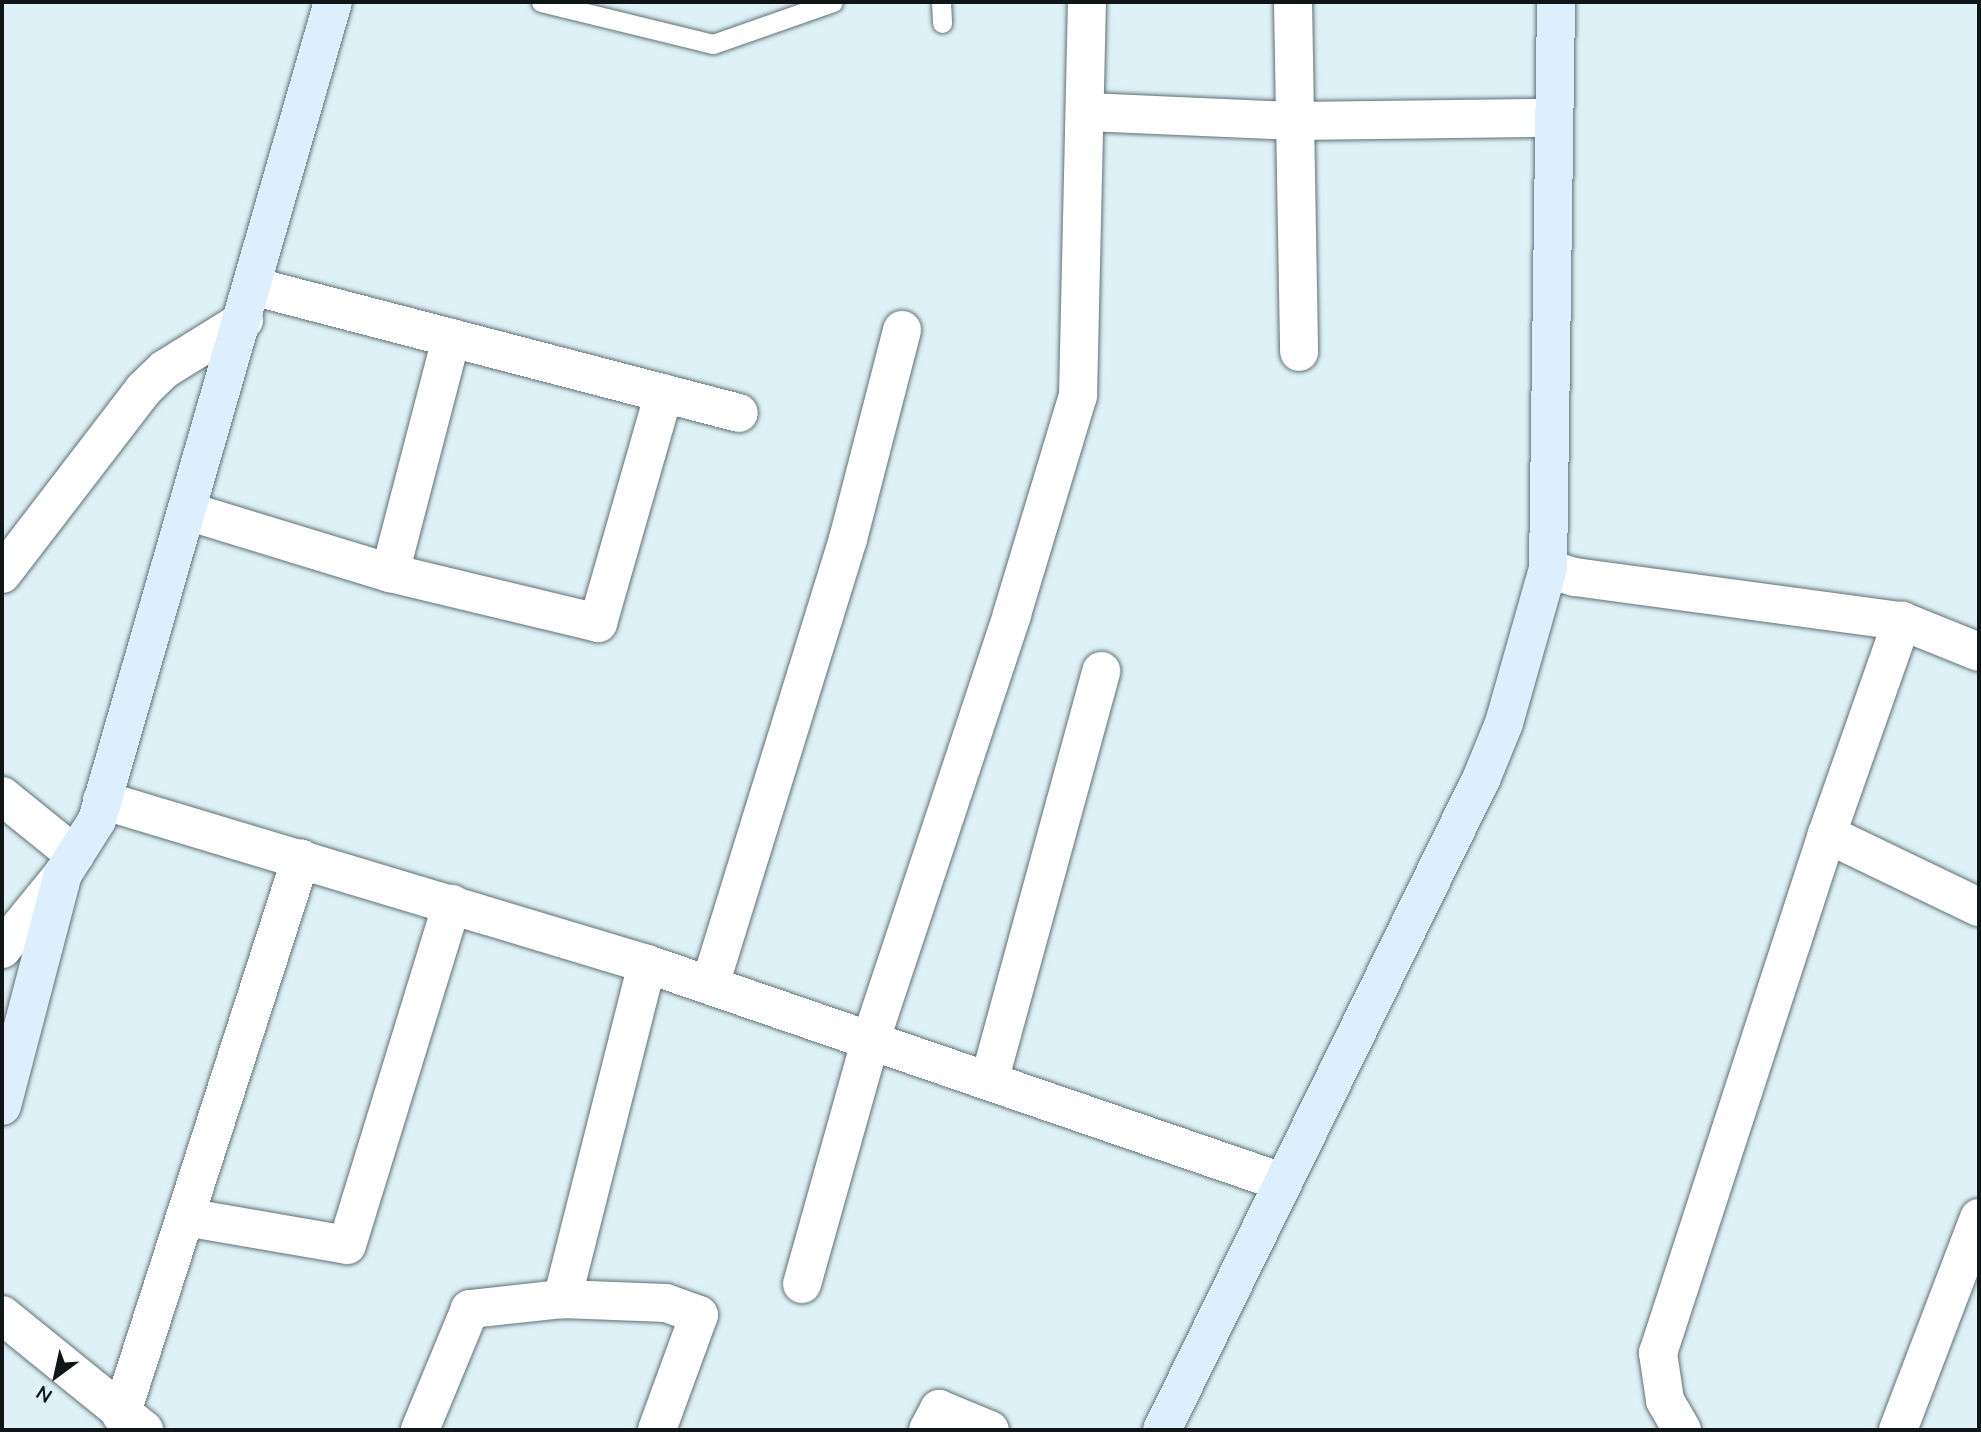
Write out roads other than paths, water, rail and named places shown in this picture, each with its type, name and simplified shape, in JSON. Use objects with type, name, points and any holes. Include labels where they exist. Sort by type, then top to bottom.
[{"type":"street","points":[[2,949],[69,864],[97,820],[333,2]]},
{"type":"street","points":[[802,1284],[871,1039],[1078,396],[1087,112],[1087,2]]},
{"type":"street","points":[[1293,2],[1299,352]]},
{"type":"street","points":[[1162,1430],[1482,776],[1504,723],[1548,569],[1556,2]]},
{"type":"street","points":[[1087,112],[1296,121],[1553,118]]},
{"type":"street","points":[[2,574],[144,389],[248,303],[451,338],[739,413]]},
{"type":"street","points":[[710,985],[848,539],[902,330]]},
{"type":"street","points":[[390,573],[451,338]]},
{"type":"street","points":[[187,511],[390,573],[598,623],[664,393]]},
{"type":"street","points":[[1548,569],[1575,577],[1902,621],[1979,652]]},
{"type":"street","points":[[1682,1430],[1665,1400],[1658,1353],[1827,834],[1902,621]]},
{"type":"street","points":[[990,1078],[1101,671]]},
{"type":"street","points":[[2,796],[69,864]]},
{"type":"street","points":[[102,800],[646,964],[990,1078],[1282,1182]]},
{"type":"street","points":[[1827,834],[1979,907]]},
{"type":"street","points":[[2,1315],[133,1422],[185,1217],[301,858]]},
{"type":"street","points":[[2,1106],[69,864]]},
{"type":"street","points":[[185,1217],[347,1245],[452,904]]},
{"type":"street","points":[[562,1299],[646,964]]},
{"type":"street","points":[[1898,1430],[1979,1218]]},
{"type":"street","points":[[420,1430],[470,1309],[562,1299],[666,1303],[699,1315],[657,1430]]},
{"type":"street","points":[[928,1430],[939,1409],[990,1430]]},
{"type":"lane","points":[[541,2],[713,44],[834,2]]},
{"type":"lane","points":[[941,2],[942,23]]}]
